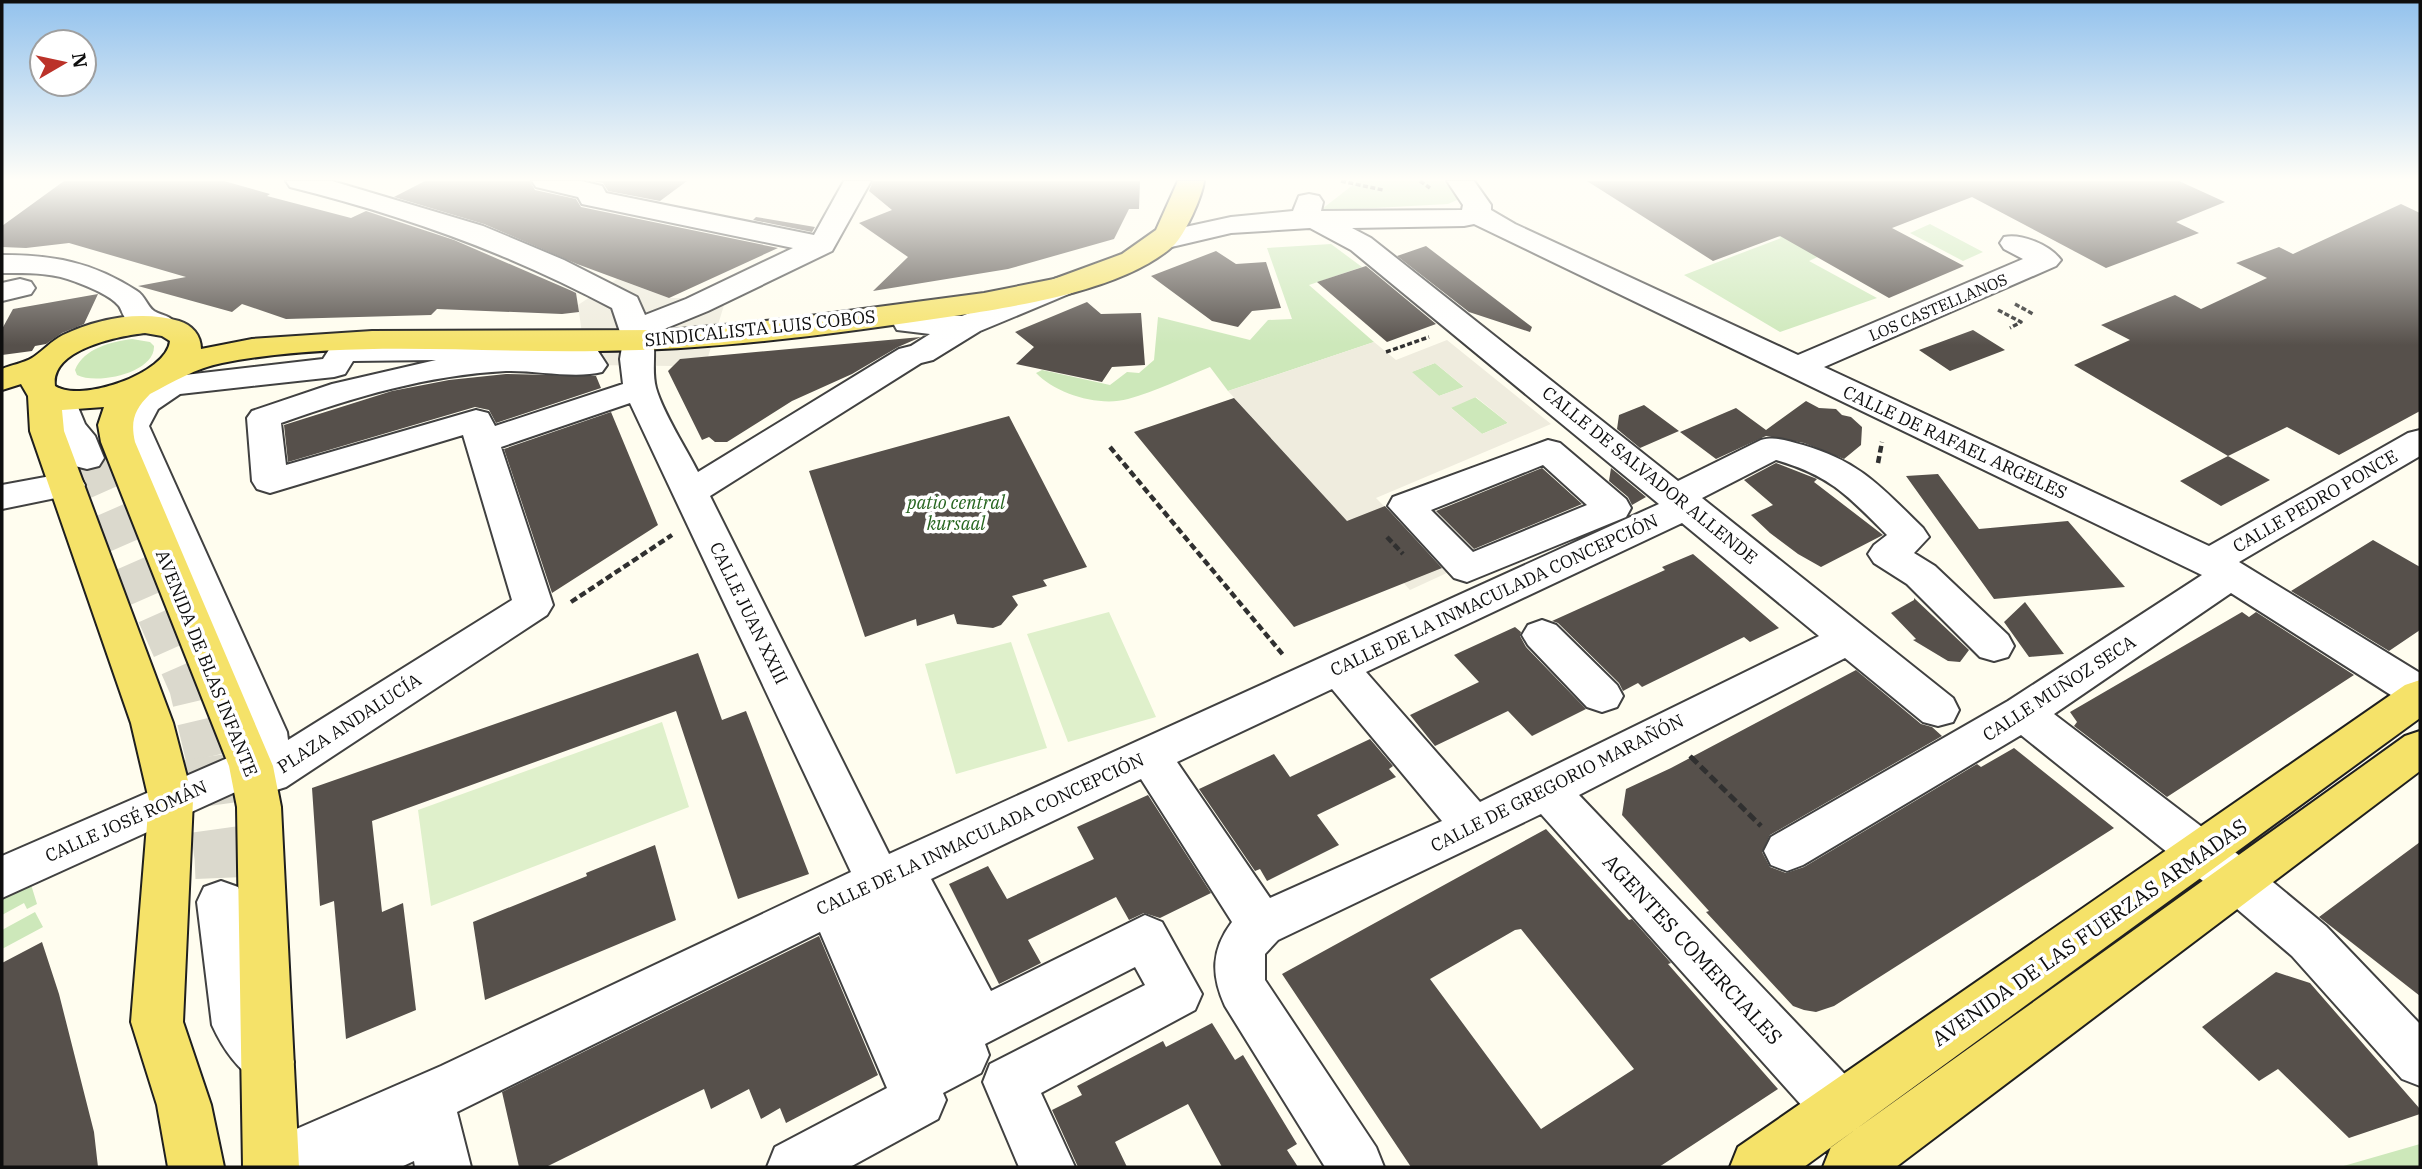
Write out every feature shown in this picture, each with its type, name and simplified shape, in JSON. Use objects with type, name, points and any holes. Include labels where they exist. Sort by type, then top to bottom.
[{"type":"main road","name":"SINDICALISTA LUIS COBOS","points":[[36,387],[57,354],[89,336],[127,326],[236,340],[371,327],[638,335],[830,316],[961,298],[1055,279],[1111,260],[1135,246],[1145,236]]},
{"type":"main road","name":"SINDICALISTA LUIS COBOS","points":[[131,387],[190,362],[226,352],[310,343],[403,339],[723,335],[878,316],[1027,294],[1074,281],[1117,267],[1147,252],[1166,236]]},
{"type":"main road","points":[[2,380],[79,400],[131,387],[181,357],[187,348],[174,332]]},
{"type":"main road","points":[[36,387],[47,431],[78,460],[171,800],[156,1022],[184,1105],[196,1167]]},
{"type":"main road","name":"AVENIDA DE BLAS INFANTE","points":[[131,387],[113,426],[251,766],[259,807],[273,1167]]},
{"type":"main road","name":"AVENIDA DE LAS FUERZAS ARMADAS","points":[[1758,1167],[2420,695]]},
{"type":"main road","points":[[1851,1167],[2420,748]]},
{"type":"street","points":[[481,236],[572,275],[625,303],[638,335],[822,245],[827,236]]},
{"type":"street","points":[[776,236],[822,245]]},
{"type":"street","points":[[1163,240],[1183,236]]},
{"type":"street","name":"CALLE DE SALVADOR ALLENDE","points":[[1370,236],[1682,501],[1938,710]]},
{"type":"street","name":"CALLE DE RAFAEL ARGELES","points":[[1517,236],[2220,568],[2420,695]]},
{"type":"street","name":"LOS CASTELLANOS","points":[[1796,369],[2046,260],[2014,243]]},
{"type":"street","points":[[2,264],[45,264],[113,290],[133,302],[136,312],[144,318],[174,332]]},
{"type":"street","points":[[11,290],[44,271],[45,264]]},
{"type":"street","points":[[11,290],[64,281],[113,290]]},
{"type":"street","points":[[691,492],[909,340],[970,324],[1074,281]]},
{"type":"street","points":[[89,336],[113,290]]},
{"type":"street","points":[[878,316],[909,340]]},
{"type":"street","name":"CALLE JUAN XXIII","points":[[638,335],[636,359],[640,389],[928,983],[930,1014],[951,1062]]},
{"type":"street","name":"PLAZA ANDALUCÍA","points":[[436,350],[585,355],[591,365],[551,361],[498,361],[397,375],[331,393],[264,418],[270,481],[476,420],[482,441],[533,605],[270,774],[266,732],[132,426],[145,403],[171,385],[334,367],[343,352],[436,350]]},
{"type":"street","points":[[2,497],[78,460],[88,408],[131,387]]},
{"type":"street","points":[[482,441],[640,389]]},
{"type":"street","name":"CALLE PEDRO PONCE","points":[[2220,568],[2420,441]]},
{"type":"street","name":"CALLE DE LA INMACULADA CONCEPCIÓN","points":[[273,1167],[460,1084],[878,881],[1338,668],[1682,501],[1773,448],[1818,461],[1855,482],[1910,537],[1921,575],[1994,646]]},
{"type":"street","points":[[1548,451],[1613,508],[1467,569],[1406,506],[1548,451]]},
{"type":"street","name":"CALLE MUÑOZ SECA","points":[[1787,851],[2023,713],[2220,568]]},
{"type":"street","points":[[1542,635],[1602,696]]},
{"type":"street","name":"CALLE DE GREGORIO MARAÑÓN","points":[[1261,925],[1474,827],[1851,637]]},
{"type":"street","points":[[1338,668],[1474,827]]},
{"type":"street","points":[[2023,713],[2240,883],[2309,941],[2420,1061]]},
{"type":"street","points":[[1149,756],[1261,925],[1241,947],[1238,976],[1243,990],[1356,1167]]},
{"type":"street","name":"CALLE JOSÉ ROMÁN","points":[[2,877],[251,766]]},
{"type":"street","name":"AGENTES COMERCIALES","points":[[1546,790],[1840,1108]]},
{"type":"street","points":[[795,1167],[919,1100],[843,929],[871,916],[918,993],[919,1033],[934,1071],[963,1055],[947,1010],[950,993],[907,898],[916,894],[979,1023],[1145,937],[1177,994],[1009,1083],[1047,1167]]},
{"type":"street","points":[[221,902],[238,1025],[268,1062]]},
{"type":"street","points":[[341,1167],[435,1123],[443,1167]]},
{"type":"path","points":[[2018,306],[2033,314]]},
{"type":"path","points":[[2004,314],[2021,322],[2010,328]]},
{"type":"path","points":[[1110,447],[1279,649]]},
{"type":"path","points":[[1696,762],[1745,811]]},
{"type":"green space","points":[[1777,236],[1858,238],[1809,261],[1877,298],[1780,332],[1684,275],[1781,238]]},
{"type":"green space","points":[[1915,236],[1952,236],[1983,252],[1963,261]]},
{"type":"green space","points":[[1331,244],[1362,267],[1309,285],[1374,342],[1228,391],[1210,367],[1148,392],[1117,401],[1091,400],[1066,393],[1036,373],[1042,370],[1110,385],[1127,372],[1139,373],[1154,360],[1158,317],[1250,340],[1268,320],[1292,319],[1267,248]]},
{"type":"green space","points":[[132,339],[150,342],[154,346],[152,355],[135,370],[110,377],[86,378],[77,375],[75,370],[79,362],[91,351],[107,344]]},
{"type":"green space","points":[[1435,363],[1464,387],[1439,396],[1411,372]]},
{"type":"green space","points":[[1475,397],[1508,423],[1482,434],[1450,407]]},
{"type":"green space","points":[[1109,612],[1156,717],[1068,742],[1027,634]]},
{"type":"green space","points":[[1011,642],[1047,748],[956,774],[925,664]]},
{"type":"green space","points":[[662,722],[689,807],[431,906],[418,810]]},
{"type":"green space","points":[[29,878],[37,904],[27,909],[24,903],[2,915],[2,892]]},
{"type":"green space","points":[[35,912],[43,927],[2,949],[2,930]]},
{"type":"green space","points":[[2420,1144],[2420,1167],[2340,1167]]},
{"type":"shaded area","points":[[617,279],[669,298],[724,298],[708,357],[680,359],[673,366],[591,365],[585,355],[578,305]]},
{"type":"shaded area","points":[[1447,340],[1551,424],[1376,498],[1449,572],[1410,590],[1228,391],[1374,342],[1396,360]],"holes":[[[1435,363],[1463,386],[1463,387],[1439,396],[1412,372]],[[1476,397],[1508,423],[1482,434],[1451,408]]]},
{"type":"building","points":[[2,236],[441,236],[576,293],[579,312],[562,314],[437,309],[431,315],[286,319],[242,304],[232,312],[138,286],[186,277],[69,243],[26,248],[2,247]]},
{"type":"building","points":[[511,236],[718,236],[778,248],[669,298],[577,264]]},
{"type":"building","points":[[877,236],[1116,236],[1114,239],[1008,269],[873,291],[908,257]]},
{"type":"building","points":[[1673,236],[1906,236],[1964,266],[1889,298],[1780,236],[1713,261]]},
{"type":"building","points":[[2045,236],[2192,236],[2106,268]]},
{"type":"building","points":[[2333,236],[2420,236],[2420,411],[2339,455],[2287,427],[2228,456],[2074,365],[2130,340],[2101,325],[2175,295],[2201,309],[2267,278],[2236,263],[2279,247],[2293,254]]},
{"type":"building","points":[[1426,246],[1532,327],[1530,332],[1469,312],[1397,256]]},
{"type":"building","points":[[1216,251],[1236,264],[1266,262],[1281,308],[1252,311],[1238,327],[1212,321],[1151,276]]},
{"type":"building","points":[[1366,266],[1436,324],[1387,342],[1317,282]]},
{"type":"building","points":[[98,294],[84,324],[62,333],[46,344],[35,346],[32,351],[2,355],[2,329],[13,309]]},
{"type":"building","points":[[1087,302],[1101,314],[1141,313],[1145,365],[1112,367],[1102,382],[1016,364],[1034,347],[1015,332]]},
{"type":"building","points":[[1973,330],[2005,350],[1950,371],[1919,350]]},
{"type":"building","points":[[921,337],[852,374],[792,401],[727,442],[715,442],[709,437],[702,440],[668,371],[680,359]]},
{"type":"building","points":[[506,374],[596,376],[601,388],[496,423],[489,410],[475,407],[288,462],[284,425],[392,391],[449,380]]},
{"type":"building","points":[[1234,398],[1347,521],[1385,506],[1442,568],[1294,627],[1134,432]]},
{"type":"building","points":[[1806,401],[1819,408],[1836,409],[1842,415],[1851,417],[1862,427],[1861,445],[1844,459],[1804,443],[1766,436],[1716,459],[1680,432],[1736,408],[1766,430]]},
{"type":"building","points":[[1644,405],[1679,431],[1640,448],[1617,429],[1619,415]]},
{"type":"building","points":[[611,412],[658,525],[552,593],[504,449]]},
{"type":"building","points":[[1009,416],[1087,567],[1043,580],[1047,586],[1012,596],[1018,605],[1001,625],[993,628],[957,624],[954,614],[917,626],[916,619],[865,637],[809,471]]},
{"type":"building","points":[[2228,456],[2270,480],[2221,506],[2180,481]]},
{"type":"building","points":[[1776,463],[1817,479],[1814,482],[1883,535],[1821,567],[1798,554],[1751,515],[1773,505],[1744,480]]},
{"type":"building","points":[[1542,468],[1582,504],[1474,549],[1436,511]]},
{"type":"building","points":[[1611,468],[1646,497],[1632,505],[1628,497],[1609,481]]},
{"type":"building","points":[[1938,474],[1979,529],[2068,521],[2125,587],[1994,599],[1906,476]]},
{"type":"building","points":[[2373,540],[2420,567],[2420,630],[2389,651],[2291,591]]},
{"type":"building","points":[[1693,554],[1779,628],[1750,642],[1744,637],[1642,687],[1638,683],[1623,691],[1619,683],[1558,623],[1552,621],[1665,570],[1662,567]]},
{"type":"building","points":[[1914,598],[1969,650],[1960,662],[1948,661],[1913,640],[1916,639],[1891,613]]},
{"type":"building","points":[[2025,602],[2064,654],[2029,657],[2004,622]]},
{"type":"building","points":[[2242,612],[2249,617],[2256,612],[2354,675],[2167,797],[2074,726],[2077,722],[2070,712]]},
{"type":"building","points":[[1515,627],[1521,632],[1520,636],[1526,647],[1586,709],[1532,736],[1508,711],[1435,746],[1410,715],[1479,682],[1454,655]]},
{"type":"building","points":[[698,653],[722,720],[746,711],[809,874],[738,899],[676,711],[372,821],[382,912],[403,903],[416,1010],[346,1039],[334,901],[320,906],[312,788]]},
{"type":"building","points":[[1856,670],[1921,724],[1932,727],[1942,736],[1770,835],[1762,852],[1770,867],[1786,873],[1804,867],[1977,764],[1981,767],[2014,748],[2114,828],[1834,1006],[1816,1012],[1793,1006],[1706,912],[1709,911],[1622,815],[1626,789]]},
{"type":"building","points":[[1370,739],[1393,766],[1389,769],[1396,777],[1317,815],[1339,845],[1267,881],[1260,869],[1255,871],[1199,789],[1274,754],[1290,777]]},
{"type":"building","points":[[1148,795],[1211,893],[1160,918],[1144,913],[1129,920],[1116,897],[1028,940],[1041,963],[999,984],[949,884],[988,866],[1007,899],[1094,859],[1077,827]]},
{"type":"building","points":[[1546,829],[1629,920],[1632,919],[1778,1089],[1659,1167],[1411,1167],[1282,974]],"holes":[[[1521,929],[1634,1069],[1541,1129],[1430,979]]]},
{"type":"building","points":[[2420,842],[2420,996],[2319,917]]},
{"type":"building","points":[[655,845],[676,920],[485,1000],[473,922]]},
{"type":"building","points":[[819,936],[878,1075],[786,1123],[780,1108],[761,1119],[749,1089],[711,1109],[704,1089],[546,1167],[519,1167],[502,1092]]},
{"type":"building","points":[[42,942],[59,994],[94,1132],[98,1167],[2,1167],[2,963]]},
{"type":"building","points":[[2276,972],[2310,983],[2420,1109],[2420,1114],[2349,1138],[2278,1069],[2259,1081],[2202,1027]]},
{"type":"building","points":[[1212,1023],[1235,1060],[1243,1055],[1297,1144],[1287,1150],[1298,1167],[1222,1167],[1188,1104],[1115,1142],[1127,1167],[1078,1167],[1052,1110],[1082,1095],[1077,1086],[1163,1041],[1166,1047]]},
{"type":"tunnel","points":[[87,458],[188,687],[205,759]]},
{"type":"tunnel","points":[[205,757],[219,857],[221,902]]},
{"type":"park label","name":"patio central kursaal","points":[[956,512]]}]
